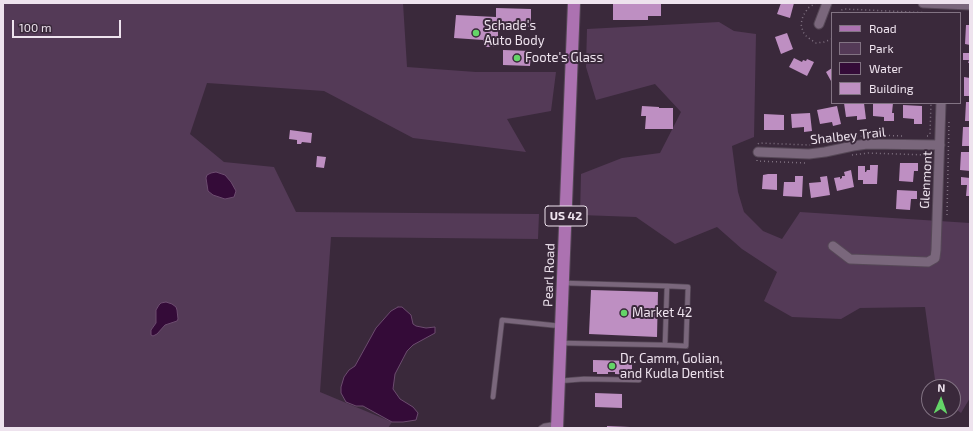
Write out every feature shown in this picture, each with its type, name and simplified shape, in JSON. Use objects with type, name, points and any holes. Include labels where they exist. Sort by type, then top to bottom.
[{"type":"main road","name":"Pearl Road","points":[[557,426],[574,3]]},
{"type":"street","points":[[819,24],[827,3]]},
{"type":"street","points":[[923,3],[943,8],[970,5]]},
{"type":"street","name":"Glenmont","points":[[833,246],[850,259],[928,262],[934,258],[936,250],[941,104]]},
{"type":"street","name":"Shalbey Trail","points":[[757,157],[825,152],[867,144],[940,145]]},
{"type":"lane","points":[[561,343],[686,346],[688,287],[563,283]]},
{"type":"lane","points":[[665,346],[666,286]]},
{"type":"lane","points":[[493,397],[502,320],[561,326]]},
{"type":"lane","points":[[559,381],[584,379],[639,380]]},
{"type":"lane","points":[[541,428],[544,426],[557,426]]},
{"type":"path","points":[[816,3],[808,8],[803,16],[801,24],[803,32],[807,37],[816,43],[831,39]]},
{"type":"path","points":[[840,12],[845,9],[910,12]]},
{"type":"path","points":[[930,134],[931,104]]},
{"type":"path","points":[[947,215],[949,118]]},
{"type":"path","points":[[848,156],[868,153],[927,154],[930,156]]},
{"type":"path","points":[[757,157],[808,162]]},
{"type":"green space","points":[[3,3],[403,3],[407,67],[476,72],[556,72],[551,111],[507,119],[526,152],[413,138],[324,91],[207,83],[190,134],[224,162],[274,167],[296,212],[539,214],[538,239],[331,237],[320,392],[392,422],[388,428],[3,428]]},
{"type":"green space","points":[[719,22],[734,31],[756,34],[754,137],[732,146],[738,192],[744,212],[763,231],[782,239],[800,212],[970,223],[970,398],[961,413],[961,379],[935,379],[925,307],[860,308],[841,319],[792,317],[764,301],[777,272],[742,249],[717,227],[675,244],[636,217],[580,215],[581,174],[622,158],[660,153],[681,112],[655,84],[596,100],[586,67],[587,29]]},
{"type":"water","points":[[216,172],[225,175],[231,182],[236,191],[234,197],[225,199],[213,195],[208,191],[207,175]]},
{"type":"water","points":[[166,302],[176,307],[178,319],[177,321],[165,325],[157,334],[153,336],[151,335],[151,330],[156,323],[156,310],[161,303]]},
{"type":"water","points":[[398,307],[402,307],[411,315],[413,324],[426,328],[435,327],[435,333],[413,345],[407,351],[395,374],[393,389],[400,399],[413,407],[418,413],[416,420],[392,422],[363,406],[356,406],[346,402],[341,393],[341,387],[344,377],[349,370],[355,366],[376,328],[391,311]]},
{"type":"building","points":[[613,3],[661,3],[661,16],[648,16],[648,20],[613,20]]},
{"type":"building","points":[[781,3],[794,3],[790,18],[777,14]]},
{"type":"building","name":"Schade's Auto Body","points":[[496,8],[531,9],[531,27],[498,26],[498,47],[484,47],[483,40],[454,38],[456,15],[496,17]]},
{"type":"building","points":[[966,25],[970,25],[970,45],[965,44]]},
{"type":"building","points":[[787,33],[793,49],[781,54],[775,37]]},
{"type":"building","name":"Foote's Glass","points":[[503,50],[531,51],[530,66],[503,65]]},
{"type":"building","points":[[963,53],[970,53],[970,63],[968,63],[969,60],[963,60]]},
{"type":"building","points":[[794,58],[802,62],[803,60],[806,61],[807,59],[814,62],[807,76],[789,67]]},
{"type":"building","points":[[831,69],[831,81],[826,72]]},
{"type":"building","points":[[964,77],[970,78],[970,96],[964,96]]},
{"type":"building","points":[[966,102],[970,102],[970,121],[965,121]]},
{"type":"building","points":[[844,104],[864,104],[866,119],[857,120],[857,116],[846,117]]},
{"type":"building","points":[[873,104],[893,104],[892,113],[894,113],[894,121],[884,121],[884,117],[873,116]]},
{"type":"building","points":[[903,105],[922,106],[922,124],[914,124],[914,119],[903,118]]},
{"type":"building","points":[[642,106],[673,108],[673,129],[645,129],[646,116],[641,116]]},
{"type":"building","points":[[837,106],[841,124],[833,126],[832,122],[820,124],[817,110]]},
{"type":"building","points":[[810,113],[812,131],[804,132],[804,127],[792,128],[791,114]]},
{"type":"building","points":[[764,114],[784,115],[784,130],[764,130]]},
{"type":"building","points":[[963,127],[970,127],[970,146],[962,146]]},
{"type":"building","points":[[290,130],[312,133],[311,143],[302,142],[301,144],[297,144],[297,140],[289,139]]},
{"type":"building","points":[[961,152],[970,152],[970,171],[960,170]]},
{"type":"building","points":[[317,156],[326,157],[324,168],[316,167]]},
{"type":"building","points":[[900,163],[918,163],[918,171],[914,171],[913,182],[899,181]]},
{"type":"building","points":[[870,165],[878,165],[877,184],[863,184],[863,180],[858,180],[858,166],[865,166],[866,172],[867,170],[870,170]]},
{"type":"building","points":[[851,170],[854,187],[837,191],[834,178],[840,177],[840,179],[842,176],[845,176],[844,172]]},
{"type":"building","points":[[777,174],[777,190],[762,189],[763,175]]},
{"type":"building","points":[[795,176],[803,176],[802,197],[783,196],[784,182],[795,182]]},
{"type":"building","points":[[827,176],[830,195],[811,198],[809,183],[821,182],[820,177]]},
{"type":"building","points":[[961,177],[970,178],[970,196],[966,196],[967,185],[961,185]]},
{"type":"building","points":[[897,190],[917,191],[917,199],[911,199],[910,210],[896,209]]},
{"type":"building","name":"Market 42","points":[[591,290],[658,292],[657,337],[589,334]]},
{"type":"building","name":"Dr. Camm, Golian, and Kudla Dentist","points":[[593,360],[632,361],[632,375],[615,374],[615,372],[608,372],[608,374],[597,374],[597,372],[593,372]]},
{"type":"building","points":[[595,393],[622,394],[622,408],[595,407]]},
{"type":"building","points":[[607,426],[630,427],[630,428],[607,428]]},
{"type":"place","name":"Schade's Auto Body","points":[[476,33]]},
{"type":"place","name":"Foote's Glass","points":[[517,58]]},
{"type":"place","name":"Market 42","points":[[624,313]]},
{"type":"place","name":"Dr. Camm, Golian, and Kudla Dentist","points":[[612,366]]}]
